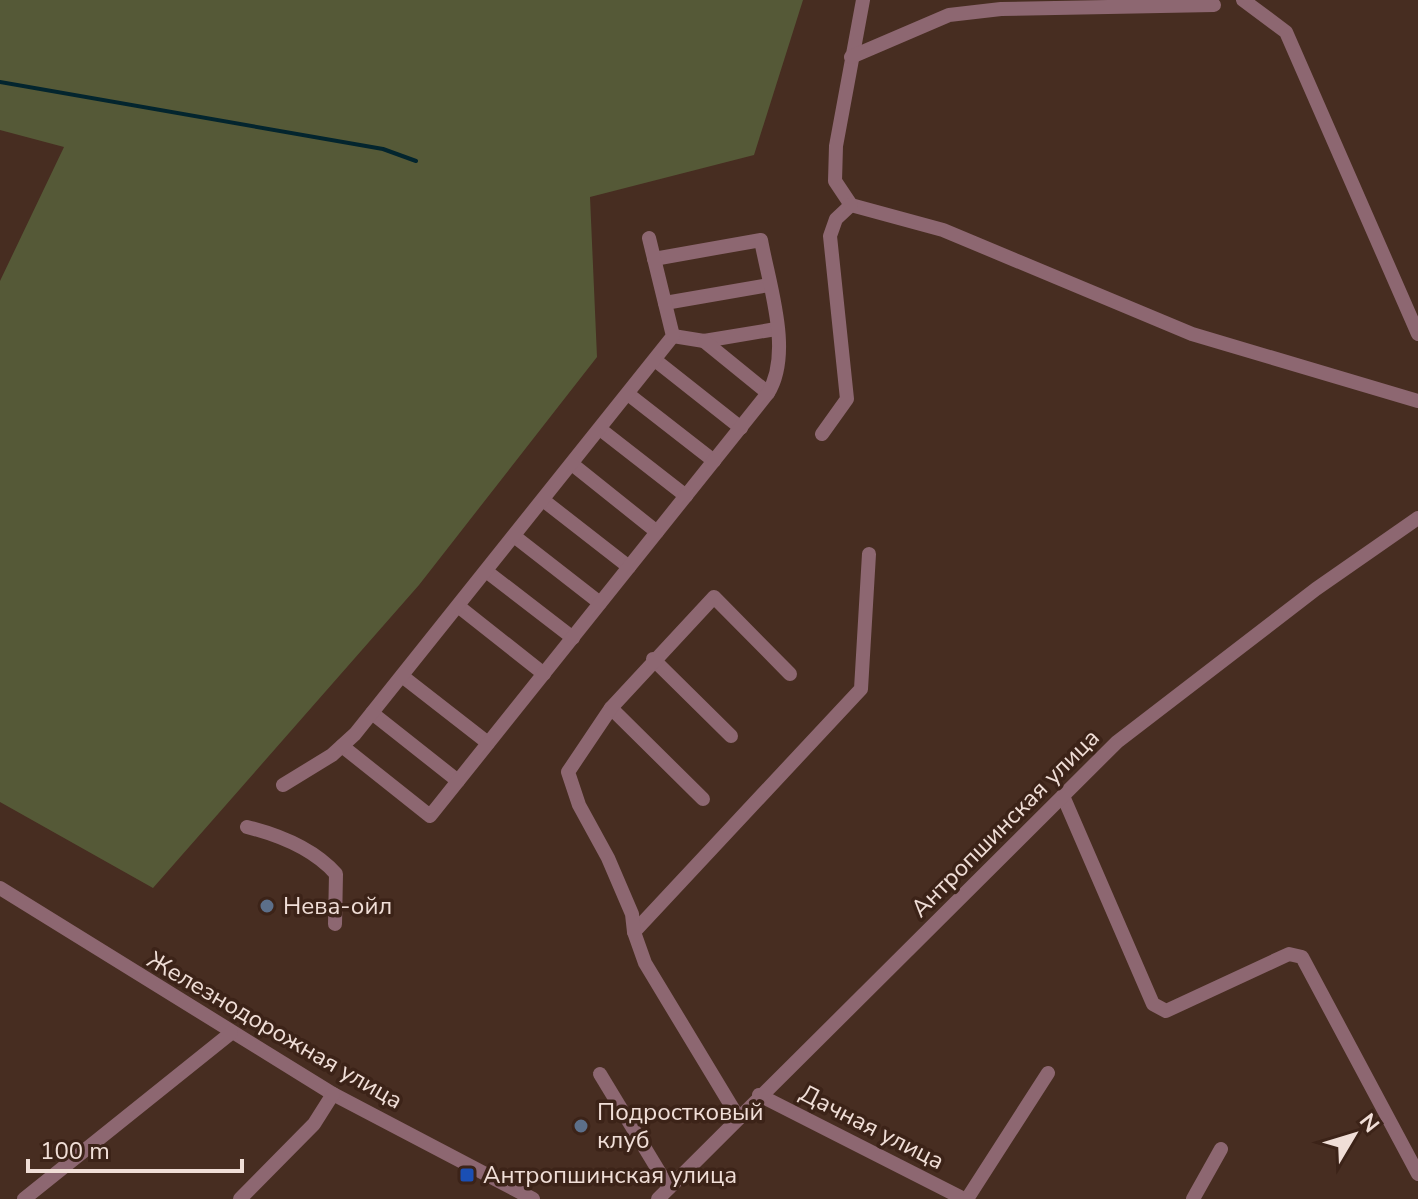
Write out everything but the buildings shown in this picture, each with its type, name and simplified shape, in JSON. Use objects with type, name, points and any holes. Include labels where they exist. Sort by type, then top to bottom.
[{"type":"street","points":[[863,0],[841,107],[835,181],[851,205],[943,230],[1192,334],[1418,401]]},
{"type":"street","points":[[1243,0],[1286,32],[1418,334]]},
{"type":"street","points":[[851,57],[949,15],[1001,9],[1214,5]]},
{"type":"street","points":[[822,434],[847,399],[830,236],[836,219],[851,205]]},
{"type":"street","points":[[649,238],[673,336]]},
{"type":"street","points":[[342,746],[430,816],[777,379],[781,356],[761,240],[654,259]]},
{"type":"street","points":[[665,303],[769,285]]},
{"type":"street","points":[[673,336],[704,341],[776,329]]},
{"type":"street","points":[[283,785],[342,746],[372,713],[673,336]]},
{"type":"street","points":[[704,341],[768,393]]},
{"type":"street","points":[[655,360],[741,428]]},
{"type":"street","points":[[628,394],[714,461]]},
{"type":"street","points":[[600,429],[686,496]]},
{"type":"street","points":[[572,464],[657,532]]},
{"type":"street","points":[[543,500],[629,567]]},
{"type":"street","name":"Антропшинская улица","points":[[658,1199],[759,1095],[1117,742],[1316,589],[1418,518]]},
{"type":"street","points":[[514,536],[600,603]]},
{"type":"street","points":[[634,932],[861,689],[869,554]]},
{"type":"street","points":[[486,571],[573,638]]},
{"type":"street","points":[[738,1117],[645,963],[634,932],[632,914],[608,858],[579,805],[568,772],[611,708],[653,659],[714,597],[790,674]]},
{"type":"street","points":[[458,606],[544,674]]},
{"type":"street","points":[[653,659],[731,736]]},
{"type":"street","points":[[402,676],[488,743]]},
{"type":"street","points":[[611,708],[703,799]]},
{"type":"street","points":[[372,713],[458,781]]},
{"type":"street","points":[[1063,796],[1153,1004],[1166,1011],[1289,954],[1302,957],[1418,1174]]},
{"type":"street","points":[[247,827],[270,832],[322,858],[336,874],[335,924]]},
{"type":"street","name":"Железнодорожная улица","points":[[0,888],[333,1094],[533,1199]]},
{"type":"street","points":[[24,1199],[231,1033]]},
{"type":"street","points":[[966,1199],[1048,1073]]},
{"type":"street","points":[[600,1074],[669,1188]]},
{"type":"street","points":[[240,1199],[314,1124],[333,1094]]},
{"type":"street","name":"Дачная улица","points":[[759,1095],[966,1199]]},
{"type":"street","points":[[1193,1199],[1221,1149]]},
{"type":"green space","points":[[0,0],[803,0],[754,155],[590,197],[597,357],[419,585],[153,888],[0,802],[0,281],[64,147],[0,130]]},
{"type":"waterway","points":[[0,82],[383,149],[416,161]]},
{"type":"place","name":"Нева-ойл","points":[[267,906]]},
{"type":"place","name":"Подростковый клуб","points":[[581,1126]]},
{"type":"place","name":"Антропшинская улица","points":[[467,1175]]}]
